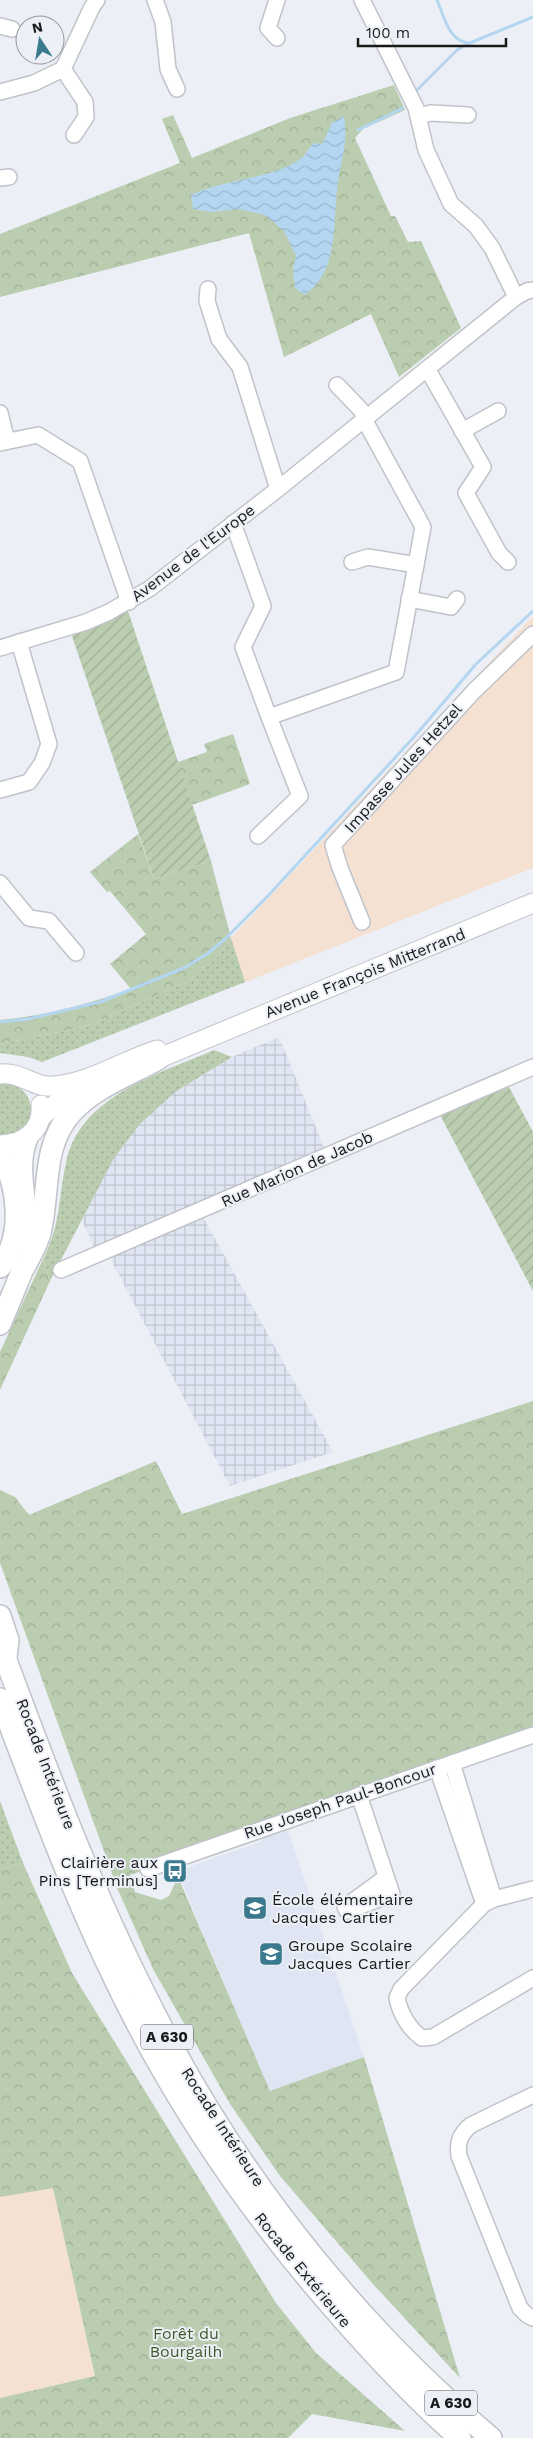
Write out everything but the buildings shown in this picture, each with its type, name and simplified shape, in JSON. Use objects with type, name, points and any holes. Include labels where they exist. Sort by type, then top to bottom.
[{"type":"highway","points":[[0,1324],[23,1270],[35,1249],[40,1232],[50,1152],[57,1133],[70,1113],[88,1097],[158,1059]]},
{"type":"highway","points":[[23,1270],[29,1232],[22,1162],[23,1148],[27,1138]]},
{"type":"highway","points":[[0,1152],[11,1179],[16,1210],[13,1242],[0,1267]]},
{"type":"highway","points":[[0,1616],[8,1640],[3,1652]]},
{"type":"highway","name":"Rocade Intérieure","points":[[3,1652],[64,1813],[126,1957],[174,2051],[222,2129],[277,2208],[362,2313],[412,2366],[491,2438]]},
{"type":"highway","name":"Rocade Extérieure","points":[[0,1699],[81,1906],[108,1967],[169,2083],[239,2191],[302,2273],[373,2353],[460,2438]]},
{"type":"main road","name":"Avenue François Mitterrand","points":[[503,917],[533,894]]},
{"type":"main road","name":"Avenue François Mitterrand","points":[[27,1138],[36,1129],[40,1117],[60,1100],[533,903]]},
{"type":"main road","name":"Avenue François Mitterrand","points":[[0,1074],[16,1075],[41,1086],[54,1086],[103,1073],[141,1056],[227,1029]]},
{"type":"main road","points":[[27,1081],[39,1097],[40,1117]]},
{"type":"main road","points":[[0,1145],[19,1143],[27,1138]]},
{"type":"street","points":[[0,92],[34,83],[63,69],[97,0]]},
{"type":"street","points":[[155,0],[163,22],[168,69],[178,89]]},
{"type":"street","points":[[277,0],[268,28],[277,38]]},
{"type":"street","points":[[362,0],[419,116],[426,150],[451,204],[476,226],[492,248],[516,297]]},
{"type":"street","points":[[63,69],[85,102],[86,117],[74,135]]},
{"type":"street","points":[[419,116],[431,113],[468,115]]},
{"type":"street","points":[[208,289],[207,301],[219,339],[240,367],[278,489]]},
{"type":"street","name":"Avenue de l'Europe","points":[[0,648],[86,622],[129,602],[278,489],[428,370],[516,297],[533,290]]},
{"type":"street","points":[[428,370],[483,468],[466,493],[498,553],[508,562]]},
{"type":"street","points":[[269,716],[396,672],[423,527],[364,419],[362,411],[337,385]]},
{"type":"street","points":[[462,431],[498,411]]},
{"type":"street","points":[[0,413],[3,442],[38,435],[80,460],[129,602]]},
{"type":"street","points":[[234,523],[263,606],[243,647],[300,796],[258,836]]},
{"type":"street","points":[[352,562],[368,557],[416,564]]},
{"type":"street","points":[[409,599],[451,607],[457,599]]},
{"type":"street","name":"Impasse Jules Hetzel","points":[[362,922],[340,868],[333,845],[474,691],[533,634]]},
{"type":"street","points":[[0,790],[29,782],[42,763],[49,744],[19,642]]},
{"type":"street","points":[[0,883],[29,918],[49,921],[76,953]]},
{"type":"street","name":"Rue Marion de Jacob","points":[[61,1270],[533,1067]]},
{"type":"street","name":"Rue Joseph Paul-Boncour","points":[[148,1869],[533,1735]]},
{"type":"street","points":[[452,1763],[489,1902]]},
{"type":"street","points":[[437,1768],[489,1902]]},
{"type":"street","points":[[359,1796],[386,1877]]},
{"type":"street","points":[[533,1889],[489,1902],[402,1989],[397,1998],[399,2008],[413,2032],[422,2038],[433,2037],[533,1978]]},
{"type":"street","points":[[533,2095],[471,2125],[459,2139],[458,2146],[459,2156],[520,2308],[533,2318]]},
{"type":"shaded area","points":[[533,616],[533,868],[245,982],[231,938]]},
{"type":"shaded area","points":[[279,1037],[325,1150],[95,1249],[81,1218],[114,1158],[140,1124],[175,1092],[232,1057]]},
{"type":"shaded area","points":[[203,1217],[333,1452],[230,1486],[110,1258]]},
{"type":"shaded area","name":"Groupe Scolaire Jacques Cartier","points":[[287,1827],[364,2057],[270,2092],[177,1871],[260,1842],[266,1832]]},
{"type":"shaded area","points":[[53,2187],[95,2376],[0,2398],[0,2197]]},
{"type":"green space","points":[[394,85],[405,110],[363,129],[355,138],[391,216],[395,216],[408,242],[421,241],[461,328],[399,377],[371,314],[284,357],[249,233],[0,297],[0,234],[180,163],[162,119],[173,115],[192,158],[290,118]]},
{"type":"green space","points":[[128,611],[211,861],[154,879],[72,636]]},
{"type":"green space","points":[[233,734],[250,784],[192,805],[178,762],[207,752],[204,744]]},
{"type":"green space","points":[[138,834],[154,879],[211,861],[231,938],[216,958],[192,979],[167,991],[87,1026],[0,1044],[0,1020],[66,1009],[131,989],[110,964],[146,934],[110,891],[107,892],[90,872]]},
{"type":"green space","points":[[231,938],[245,982],[42,1062],[28,1057],[0,1053],[0,1044],[87,1026],[192,979],[216,958]]},
{"type":"green space","points":[[214,1050],[232,1057],[175,1092],[140,1124],[114,1158],[50,1281],[43,1259],[56,1223],[66,1163],[74,1140],[87,1120],[104,1104],[124,1090]]},
{"type":"green space","points":[[8,1083],[19,1088],[27,1096],[31,1105],[31,1114],[21,1130],[12,1135],[0,1135],[0,1084]]},
{"type":"green space","points":[[509,1087],[533,1132],[533,1291],[440,1115]]},
{"type":"green space","points":[[43,1259],[50,1281],[0,1390],[0,1352]]},
{"type":"green space","points":[[533,1401],[533,1735],[130,1875],[135,1892],[161,1900],[169,1896],[178,1877],[270,2091],[364,2057],[460,2378],[373,2284],[280,2176],[230,2104],[153,1969],[118,1890],[0,1563],[0,1490],[15,1497],[29,1515],[156,1461],[182,1514]]},
{"type":"green space","points":[[0,1801],[23,1863],[0,1869]]},
{"type":"green space","name":"Forêt du Bourgailh","points":[[23,1863],[72,1973],[276,2303],[316,2353],[405,2431],[312,2414],[288,2438],[0,2438],[0,2398],[95,2376],[53,2188],[0,2197],[0,1869]]},
{"type":"water","points":[[344,116],[345,142],[336,196],[330,258],[317,284],[305,295],[295,288],[293,269],[296,256],[284,231],[265,215],[239,209],[211,212],[193,209],[191,195],[219,185],[280,170],[293,164],[304,156],[313,143],[322,144],[332,123]]},
{"type":"waterway","points":[[437,0],[448,28],[457,39],[463,42],[470,43],[533,17]]},
{"type":"waterway","points":[[417,90],[457,50],[468,44]]},
{"type":"waterway","points":[[358,130],[403,108]]},
{"type":"waterway","points":[[0,1022],[28,1019],[100,1002],[184,968],[207,954],[225,939],[266,898],[414,737],[476,664],[533,611]]},
{"type":"place","name":"Clairière aux Pins [Terminus]","points":[[175,1871]]},
{"type":"place","name":"École élémentaire Jacques Cartier","points":[[255,1908]]},
{"type":"place","name":"Groupe Scolaire Jacques Cartier","points":[[271,1954]]}]
